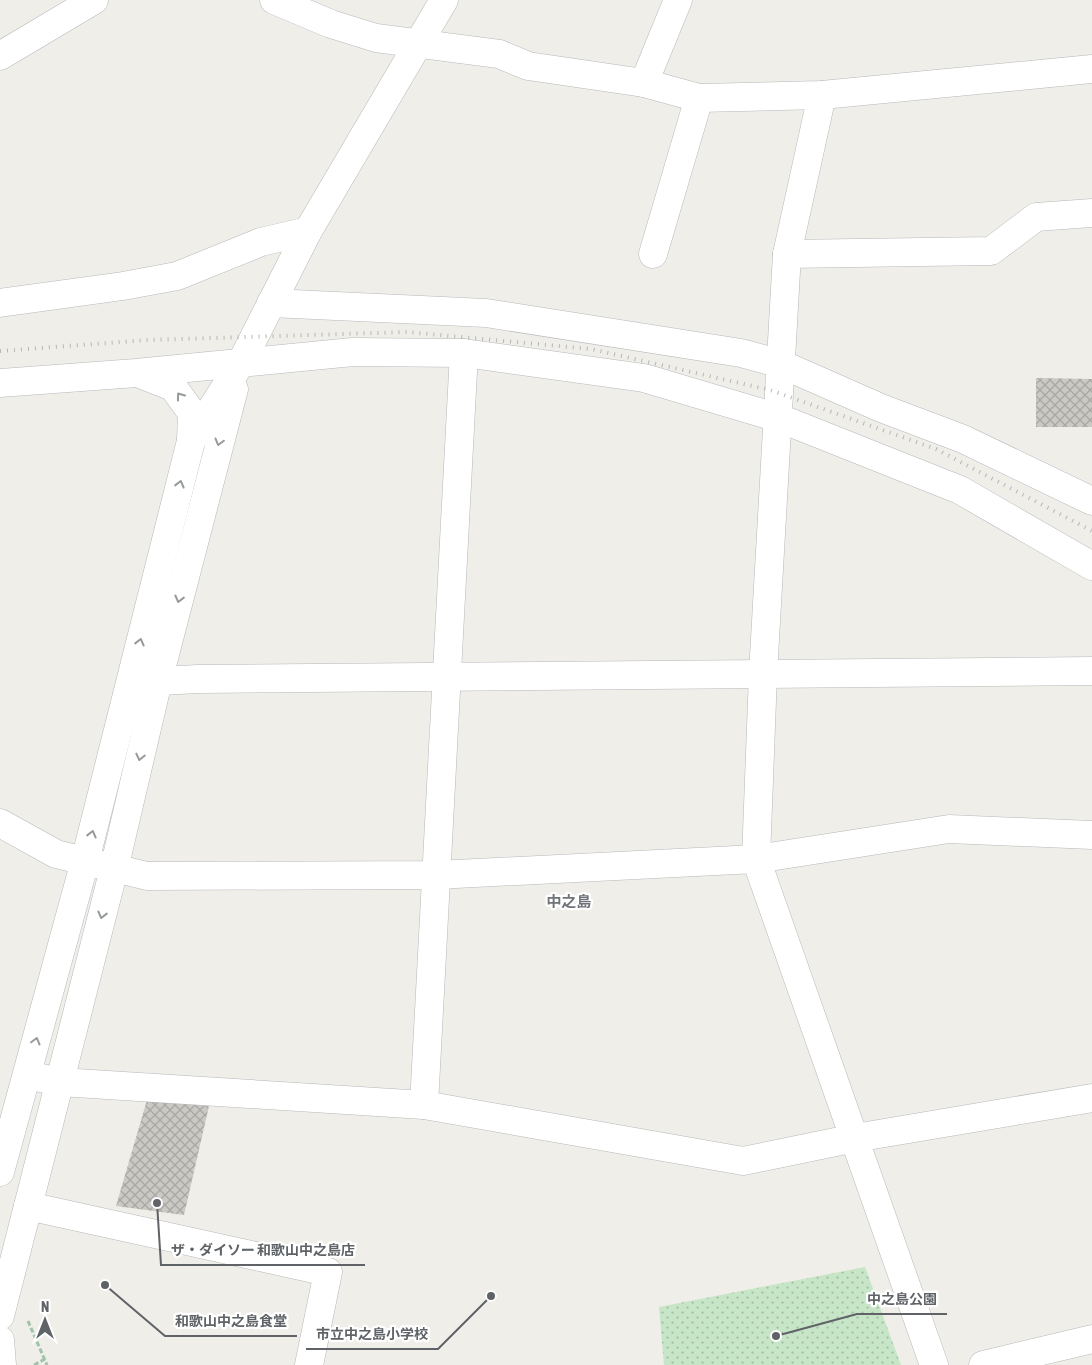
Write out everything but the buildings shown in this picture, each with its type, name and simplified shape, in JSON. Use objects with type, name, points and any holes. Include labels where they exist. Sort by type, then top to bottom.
[{"type":"street","points":[[0,56],[94,0]]},
{"type":"street","points":[[274,0],[331,24],[367,35],[500,54],[528,66],[644,83],[699,98],[822,94],[1092,69]]},
{"type":"street","points":[[191,441],[242,361],[308,231],[421,43],[444,0]]},
{"type":"street","points":[[644,83],[678,0]]},
{"type":"street","points":[[822,94],[787,254],[763,674],[756,859],[934,1365]]},
{"type":"street","points":[[653,254],[699,98]]},
{"type":"street","points":[[787,254],[991,251],[1036,217],[1092,213]]},
{"type":"street","points":[[0,303],[124,286],[177,276],[260,242],[308,231]]},
{"type":"street","points":[[271,304],[486,313],[741,352],[781,364],[881,408],[964,439],[1092,501]]},
{"type":"street","points":[[0,383],[136,373],[242,361],[352,352],[464,353],[644,378],[779,418],[960,490],[1092,566]]},
{"type":"street","points":[[424,1105],[464,353]]},
{"type":"street","points":[[0,1316],[114,869],[158,681],[242,361]]},
{"type":"street","points":[[0,1172],[6,1130],[26,1075],[85,862],[191,441],[192,413],[173,387],[136,373]]},
{"type":"street","points":[[130,683],[446,677],[1092,671]]},
{"type":"street","points":[[0,823],[56,854],[147,876],[436,874],[756,859],[949,829],[1092,835]]},
{"type":"street","points":[[26,1075],[60,1082],[424,1105],[743,1161],[855,1138],[1092,1098]]},
{"type":"street","points":[[28,1206],[328,1272],[309,1365]]},
{"type":"street","points":[[983,1365],[1092,1338]]},
{"type":"street","points":[[0,1340],[2,1365]]},
{"type":"path","points":[[28,1321],[48,1365]]},
{"type":"path","points":[[34,1365],[45,1359]]},
{"type":"green space","points":[[865,1267],[901,1365],[664,1365],[659,1307]]},
{"type":"railway","points":[[0,351],[148,340],[407,332],[591,349],[770,390],[936,449],[1092,531]]},
{"type":"place","name":"ザ・ダイソー 和歌山中之島店","points":[[157,1203]]},
{"type":"place","name":"和歌山中之島食堂","points":[[105,1285]]},
{"type":"place","name":"市立中之島小学校","points":[[491,1296]]},
{"type":"place","name":"中之島公園","points":[[776,1336]]},
{"type":"district","name":"中之島","points":[[569,901]]}]
